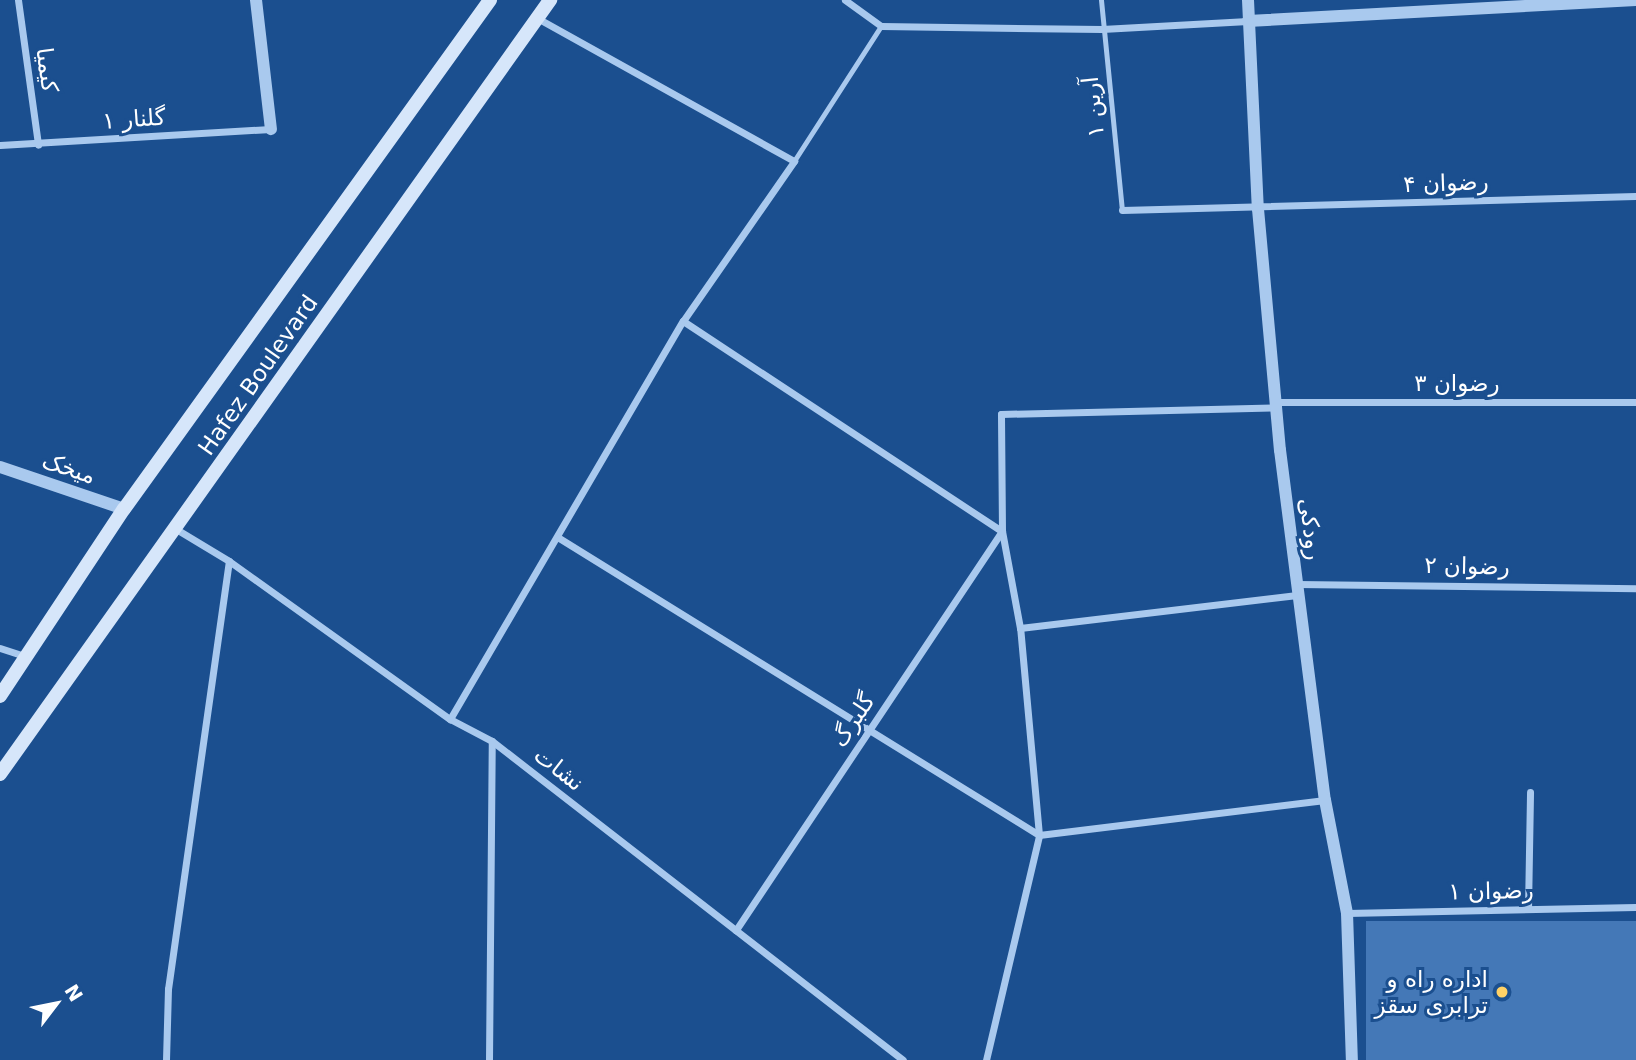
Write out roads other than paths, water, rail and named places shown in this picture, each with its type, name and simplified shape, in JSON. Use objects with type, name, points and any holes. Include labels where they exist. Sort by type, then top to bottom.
[{"type":"main road","name":"Hafez Boulevard","points":[[0,696],[24,656],[124,509],[490,0]]},
{"type":"main road","name":"Hafez Boulevard","points":[[0,774],[550,0]]},
{"type":"street","name":"کیمیا","points":[[18,0],[38,145]]},
{"type":"street","points":[[256,0],[271,128]]},
{"type":"street","points":[[845,0],[881,26],[1102,29],[1636,0]]},
{"type":"street","name":"رودکی","points":[[1248,0],[1258,209],[1297,590],[1325,800],[1347,913],[1352,1060]]},
{"type":"street","points":[[450,719],[559,538],[683,321],[794,161],[537,19]]},
{"type":"street","name":"گلنار ۱","points":[[0,145],[38,145],[271,128]]},
{"type":"street","name":"رضوان ۴","points":[[1122,209],[1258,209],[1636,196]]},
{"type":"street","points":[[683,321],[1002,531],[1020,628],[1039,835],[986,1060]]},
{"type":"street","name":"رضوان ۳","points":[[1002,531],[1001,414],[1278,405],[1636,402]]},
{"type":"street","name":"میخک","points":[[0,467],[124,509]]},
{"type":"street","name":"نشات","points":[[176,529],[229,561],[450,719],[492,741],[903,1060]]},
{"type":"street","name":"گلبرگ","points":[[736,930],[1002,531]]},
{"type":"street","points":[[559,538],[868,733],[1039,835],[1325,800]]},
{"type":"street","points":[[166,1060],[168,989],[229,561]]},
{"type":"street","name":"رضوان ۲","points":[[1020,628],[1297,590],[1636,588]]},
{"type":"street","points":[[0,648],[24,656]]},
{"type":"street","points":[[489,1060],[492,741]]},
{"type":"street","points":[[1528,909],[1530,792]]},
{"type":"street","name":"رضوان ۱","points":[[1347,913],[1636,908]]},
{"type":"lane","name":"آرین ۱","points":[[1101,0],[1122,209]]},
{"type":"lane","points":[[794,161],[881,26]]},
{"type":"place","name":"اداره راه و ترابری سقز","points":[[1502,992]]}]
